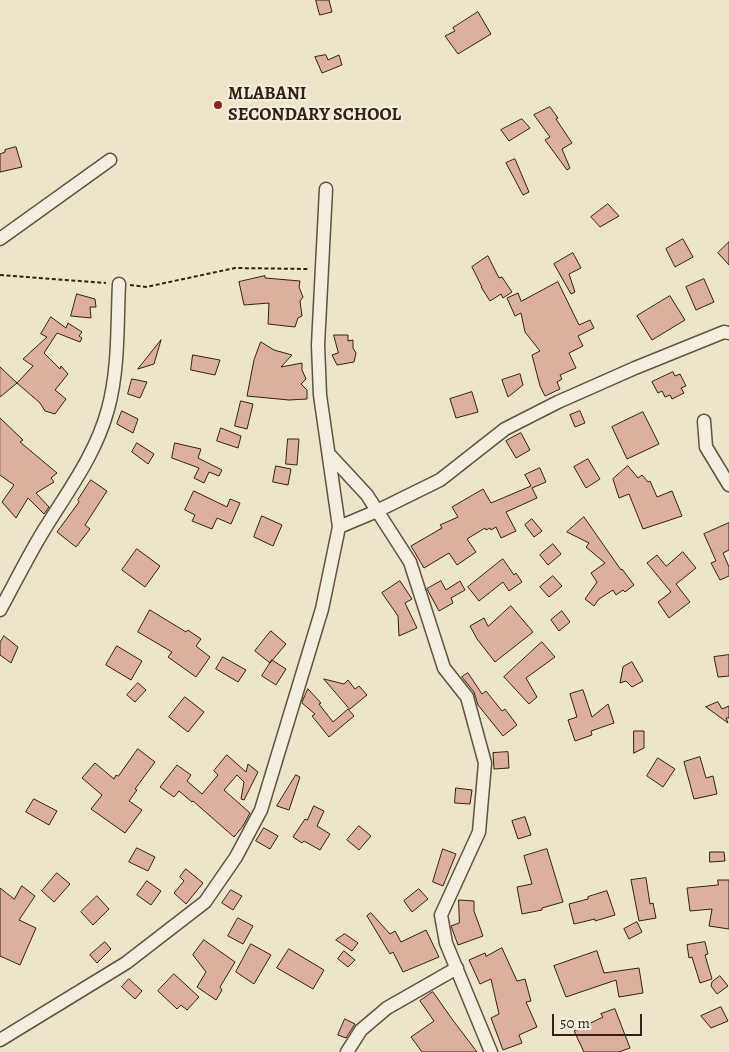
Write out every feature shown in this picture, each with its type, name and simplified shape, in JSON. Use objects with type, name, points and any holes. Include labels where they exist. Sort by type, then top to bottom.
[{"type":"street","points":[[0,239],[110,160]]},
{"type":"street","points":[[0,1040],[126,963],[205,902],[236,857],[261,810],[322,609],[339,527],[320,396],[318,345],[326,189]]},
{"type":"street","points":[[0,610],[43,531],[85,466],[105,418],[115,374],[118,284]]},
{"type":"street","points":[[339,527],[377,511],[440,480],[505,429],[558,402],[634,368],[724,332],[729,333]]},
{"type":"street","points":[[704,421],[706,448],[729,485]]},
{"type":"street","points":[[329,454],[367,495],[410,562],[444,668],[467,697],[485,763],[478,832],[441,915],[446,943],[491,1052]]},
{"type":"street","points":[[347,1052],[361,1030],[387,1008],[456,968]]},
{"type":"path","points":[[0,275],[146,286],[235,268],[321,269]]},
{"type":"building","points":[[316,0],[329,0],[332,12],[320,15]]},
{"type":"building","points":[[478,12],[491,34],[458,54],[445,36],[455,31],[453,28]]},
{"type":"building","points":[[326,55],[328,60],[339,55],[342,65],[322,73],[315,57]]},
{"type":"building","points":[[550,107],[572,143],[562,149],[570,168],[567,170],[545,140],[550,137],[534,115]]},
{"type":"building","points":[[522,119],[530,128],[509,141],[501,130]]},
{"type":"building","points":[[16,147],[22,167],[0,172],[0,154],[5,152],[5,150]]},
{"type":"building","points":[[515,159],[529,192],[523,195],[506,163]]},
{"type":"building","points":[[608,204],[619,216],[600,227],[591,217]]},
{"type":"building","points":[[683,239],[693,257],[675,267],[666,249]]},
{"type":"building","points":[[729,242],[729,265],[718,253]]},
{"type":"building","points":[[573,253],[581,268],[569,274],[575,292],[571,294],[554,264]]},
{"type":"building","points":[[488,256],[499,278],[502,277],[512,292],[503,298],[501,294],[490,301],[472,267]]},
{"type":"building","points":[[265,276],[265,278],[300,281],[299,287],[303,297],[300,301],[302,316],[298,318],[295,327],[268,324],[269,303],[244,305],[239,282]]},
{"type":"building","points":[[704,279],[714,302],[696,310],[686,287]]},
{"type":"building","points":[[558,282],[579,325],[590,320],[594,328],[578,336],[583,346],[569,353],[576,368],[560,375],[562,379],[557,382],[560,389],[545,396],[540,386],[532,355],[540,351],[525,332],[521,313],[515,316],[507,298],[518,293],[521,301]]},
{"type":"building","points":[[77,294],[95,299],[96,307],[90,307],[91,318],[71,316]]},
{"type":"building","points":[[670,296],[685,320],[652,340],[637,316]]},
{"type":"building","points":[[51,317],[66,328],[68,323],[82,332],[79,336],[82,338],[80,342],[57,333],[44,353],[60,369],[61,366],[68,374],[55,390],[66,399],[55,414],[45,411],[40,403],[17,383],[33,366],[23,359],[47,337],[41,334]]},
{"type":"building","points":[[334,335],[348,335],[348,341],[353,340],[353,348],[356,353],[354,362],[337,365],[332,355],[338,353]]},
{"type":"building","points":[[161,340],[154,364],[138,369]]},
{"type":"building","points":[[261,342],[274,350],[292,355],[281,367],[302,363],[302,370],[306,379],[301,384],[307,390],[307,399],[289,400],[247,396],[254,360]]},
{"type":"building","points":[[193,355],[220,360],[215,375],[191,370]]},
{"type":"building","points":[[0,367],[17,383],[0,397]]},
{"type":"building","points":[[673,372],[675,376],[680,374],[686,386],[681,388],[684,393],[672,399],[670,395],[665,397],[662,391],[658,393],[652,382]]},
{"type":"building","points":[[520,374],[523,385],[508,397],[502,380]]},
{"type":"building","points":[[132,379],[147,382],[140,398],[128,394]]},
{"type":"building","points":[[472,392],[478,412],[456,418],[450,399]]},
{"type":"building","points":[[241,401],[253,404],[247,429],[235,426]]},
{"type":"building","points":[[122,411],[138,419],[133,433],[117,424]]},
{"type":"building","points":[[580,411],[585,423],[575,427],[570,415]]},
{"type":"building","points":[[643,412],[659,444],[627,459],[612,427]]},
{"type":"building","points":[[0,418],[23,440],[20,442],[57,473],[51,478],[54,482],[36,493],[49,507],[44,514],[28,498],[16,518],[2,502],[14,485],[0,475]]},
{"type":"building","points":[[221,428],[241,436],[238,448],[217,441]]},
{"type":"building","points":[[521,433],[530,450],[516,458],[506,441]]},
{"type":"building","points":[[288,439],[299,439],[297,465],[286,464]]},
{"type":"building","points":[[137,443],[154,454],[148,464],[132,452]]},
{"type":"building","points":[[175,443],[201,449],[198,458],[222,470],[219,476],[209,472],[204,483],[194,478],[199,468],[172,458]]},
{"type":"building","points":[[588,459],[600,479],[586,488],[574,467]]},
{"type":"building","points":[[276,466],[291,469],[288,485],[273,482]]},
{"type":"building","points":[[628,466],[638,478],[642,475],[648,482],[650,481],[657,497],[672,491],[682,516],[643,529],[629,494],[619,498],[613,479]]},
{"type":"building","points":[[540,468],[546,482],[532,488],[537,498],[506,512],[516,531],[501,538],[496,527],[491,530],[490,528],[486,530],[485,528],[467,539],[476,552],[457,565],[449,553],[424,568],[411,546],[442,528],[440,525],[458,517],[452,507],[483,489],[491,503],[531,486],[525,475]]},
{"type":"building","points":[[91,480],[107,491],[85,525],[90,529],[76,547],[57,532],[79,502],[78,500]]},
{"type":"building","points":[[194,491],[227,507],[230,499],[240,503],[231,524],[217,518],[212,529],[192,521],[195,515],[185,510]]},
{"type":"building","points":[[262,516],[282,525],[273,546],[254,537]]},
{"type":"building","points":[[584,517],[621,570],[634,585],[625,592],[623,590],[616,595],[613,590],[599,599],[594,606],[585,599],[597,582],[591,573],[605,563],[586,547],[589,543],[567,532]]},
{"type":"building","points":[[532,519],[542,531],[534,537],[525,525]]},
{"type":"building","points":[[729,523],[729,550],[723,553],[729,567],[729,576],[720,580],[711,563],[716,561],[704,534]]},
{"type":"building","points":[[553,544],[561,554],[548,565],[540,555]]},
{"type":"building","points":[[137,549],[160,566],[145,587],[122,570]]},
{"type":"building","points":[[683,552],[696,568],[676,584],[690,602],[669,618],[658,602],[671,592],[647,563],[657,555],[666,566]]},
{"type":"building","points":[[503,559],[514,575],[516,573],[522,582],[509,591],[503,582],[479,601],[468,587]]},
{"type":"building","points":[[553,576],[562,586],[549,597],[540,587]]},
{"type":"building","points":[[400,581],[412,599],[405,603],[417,628],[399,636],[398,616],[382,593]]},
{"type":"building","points":[[441,581],[446,590],[460,581],[465,590],[451,598],[453,603],[439,611],[427,589]]},
{"type":"building","points":[[511,606],[533,632],[495,662],[477,639],[470,626],[484,618],[488,626]]},
{"type":"building","points":[[150,610],[201,639],[196,646],[210,657],[196,677],[168,657],[172,652],[138,632]]},
{"type":"building","points":[[562,611],[570,622],[559,631],[551,620]]},
{"type":"building","points":[[271,631],[286,644],[270,663],[255,651]]},
{"type":"building","points":[[4,636],[18,647],[11,663],[0,655],[0,643]]},
{"type":"building","points":[[542,642],[555,657],[526,678],[537,697],[529,704],[504,677]]},
{"type":"building","points":[[117,646],[142,661],[131,680],[106,665]]},
{"type":"building","points":[[729,655],[729,676],[718,677],[714,657]]},
{"type":"building","points":[[223,657],[246,670],[238,682],[216,669]]},
{"type":"building","points":[[272,660],[286,669],[276,685],[262,676]]},
{"type":"building","points":[[632,662],[643,681],[632,687],[626,681],[620,683],[623,667]]},
{"type":"building","points":[[468,673],[482,694],[486,691],[502,711],[505,709],[517,725],[503,736],[478,705],[474,692],[462,677]]},
{"type":"building","points":[[324,679],[344,684],[348,680],[355,689],[359,686],[367,695],[350,709]]},
{"type":"building","points":[[138,683],[146,690],[135,702],[127,695]]},
{"type":"building","points":[[308,689],[321,703],[319,704],[333,722],[348,709],[354,716],[329,737],[312,716],[315,714],[302,703]]},
{"type":"building","points":[[583,690],[592,717],[608,704],[614,723],[591,731],[592,735],[575,741],[568,720],[577,717],[570,694]]},
{"type":"building","points":[[185,697],[204,712],[188,732],[169,717]]},
{"type":"building","points":[[718,702],[722,709],[729,706],[729,718],[726,718],[728,723],[706,707]]},
{"type":"building","points":[[634,731],[644,731],[644,748],[634,753]]},
{"type":"building","points":[[138,749],[155,762],[135,789],[137,790],[129,801],[142,810],[125,833],[91,809],[102,795],[82,778],[95,763],[114,779]]},
{"type":"building","points":[[508,752],[509,768],[494,769],[493,753]]},
{"type":"building","points":[[227,755],[246,772],[248,764],[258,772],[244,800],[241,799],[244,782],[237,775],[224,790],[250,813],[234,837],[179,791],[174,797],[160,787],[177,765],[191,775],[187,781],[202,794],[218,775],[214,771]]},
{"type":"building","points":[[700,757],[706,778],[713,776],[717,794],[694,799],[684,762]]},
{"type":"building","points":[[658,758],[675,769],[663,787],[647,776]]},
{"type":"building","points":[[296,775],[300,777],[289,810],[277,806]]},
{"type":"building","points":[[456,788],[472,790],[470,804],[455,803]]},
{"type":"building","points":[[34,799],[57,811],[49,825],[26,812]]},
{"type":"building","points":[[314,806],[324,811],[317,826],[330,834],[320,850],[304,841],[302,843],[293,837],[305,819],[307,820]]},
{"type":"building","points":[[525,817],[531,835],[518,839],[512,821]]},
{"type":"building","points":[[359,826],[371,836],[359,850],[347,840]]},
{"type":"building","points":[[264,828],[278,836],[270,849],[256,841]]},
{"type":"building","points":[[137,848],[155,857],[148,871],[129,862]]},
{"type":"building","points":[[443,849],[456,854],[443,886],[433,882]]},
{"type":"building","points":[[547,849],[563,902],[542,908],[542,910],[522,914],[517,887],[532,884],[524,856]]},
{"type":"building","points":[[710,852],[724,852],[725,861],[710,862]]},
{"type":"building","points":[[186,869],[203,883],[186,904],[174,893],[184,881],[180,877]]},
{"type":"building","points":[[57,873],[70,884],[54,902],[42,891]]},
{"type":"building","points":[[646,878],[650,904],[653,903],[656,918],[639,921],[631,880]]},
{"type":"building","points":[[718,880],[729,880],[729,929],[709,926],[712,909],[690,911],[687,888],[718,885]]},
{"type":"building","points":[[147,881],[161,891],[151,905],[137,895]]},
{"type":"building","points":[[22,886],[35,896],[19,920],[36,928],[20,965],[0,956],[0,888],[14,899]]},
{"type":"building","points":[[419,889],[428,899],[412,912],[404,901]]},
{"type":"building","points":[[231,890],[242,896],[233,910],[222,903]]},
{"type":"building","points":[[607,891],[615,915],[595,921],[595,919],[574,924],[569,904]]},
{"type":"building","points":[[97,896],[109,909],[93,925],[81,912]]},
{"type":"building","points":[[459,900],[474,901],[474,911],[483,936],[458,945],[451,926],[459,923]]},
{"type":"building","points":[[371,913],[390,934],[395,931],[401,942],[426,930],[439,957],[403,972],[393,952],[390,954],[367,916]]},
{"type":"building","points":[[238,918],[253,926],[243,944],[228,936]]},
{"type":"building","points":[[637,922],[642,932],[629,939],[624,929]]},
{"type":"building","points":[[345,934],[358,943],[352,951],[336,940]]},
{"type":"building","points":[[204,940],[235,962],[220,987],[222,990],[216,1000],[197,987],[206,972],[193,955]]},
{"type":"building","points":[[105,942],[111,949],[97,963],[90,955]]},
{"type":"building","points":[[705,942],[708,954],[705,955],[712,979],[700,983],[692,957],[689,958],[687,945]]},
{"type":"building","points":[[251,944],[271,955],[254,984],[236,972]]},
{"type":"building","points":[[502,948],[517,981],[525,979],[531,1001],[526,1002],[537,1027],[519,1035],[522,1043],[503,1050],[491,1018],[499,1014],[491,979],[480,984],[469,960],[485,953],[486,956]]},
{"type":"building","points":[[289,949],[324,970],[313,989],[277,968]]},
{"type":"building","points":[[344,951],[355,960],[348,967],[338,959]]},
{"type":"building","points":[[597,951],[604,973],[639,968],[643,993],[619,997],[616,980],[566,997],[554,966]]},
{"type":"building","points":[[174,974],[199,997],[187,1010],[181,1005],[177,1009],[158,991]]},
{"type":"building","points":[[720,976],[728,986],[717,994],[711,986],[712,982]]},
{"type":"building","points":[[129,979],[142,991],[135,999],[122,987]]},
{"type":"building","points":[[433,992],[477,1052],[422,1052],[411,1037],[434,1021],[420,1001]]},
{"type":"building","points":[[721,1007],[728,1021],[711,1028],[701,1016]]},
{"type":"building","points":[[615,1009],[630,1048],[619,1052],[584,1052],[574,1031],[603,1017],[601,1014]]},
{"type":"building","points":[[345,1019],[355,1024],[346,1038],[338,1035]]},
{"type":"place","name":"MLABANI SECONDARY SCHOOL","points":[[218,105]]}]
